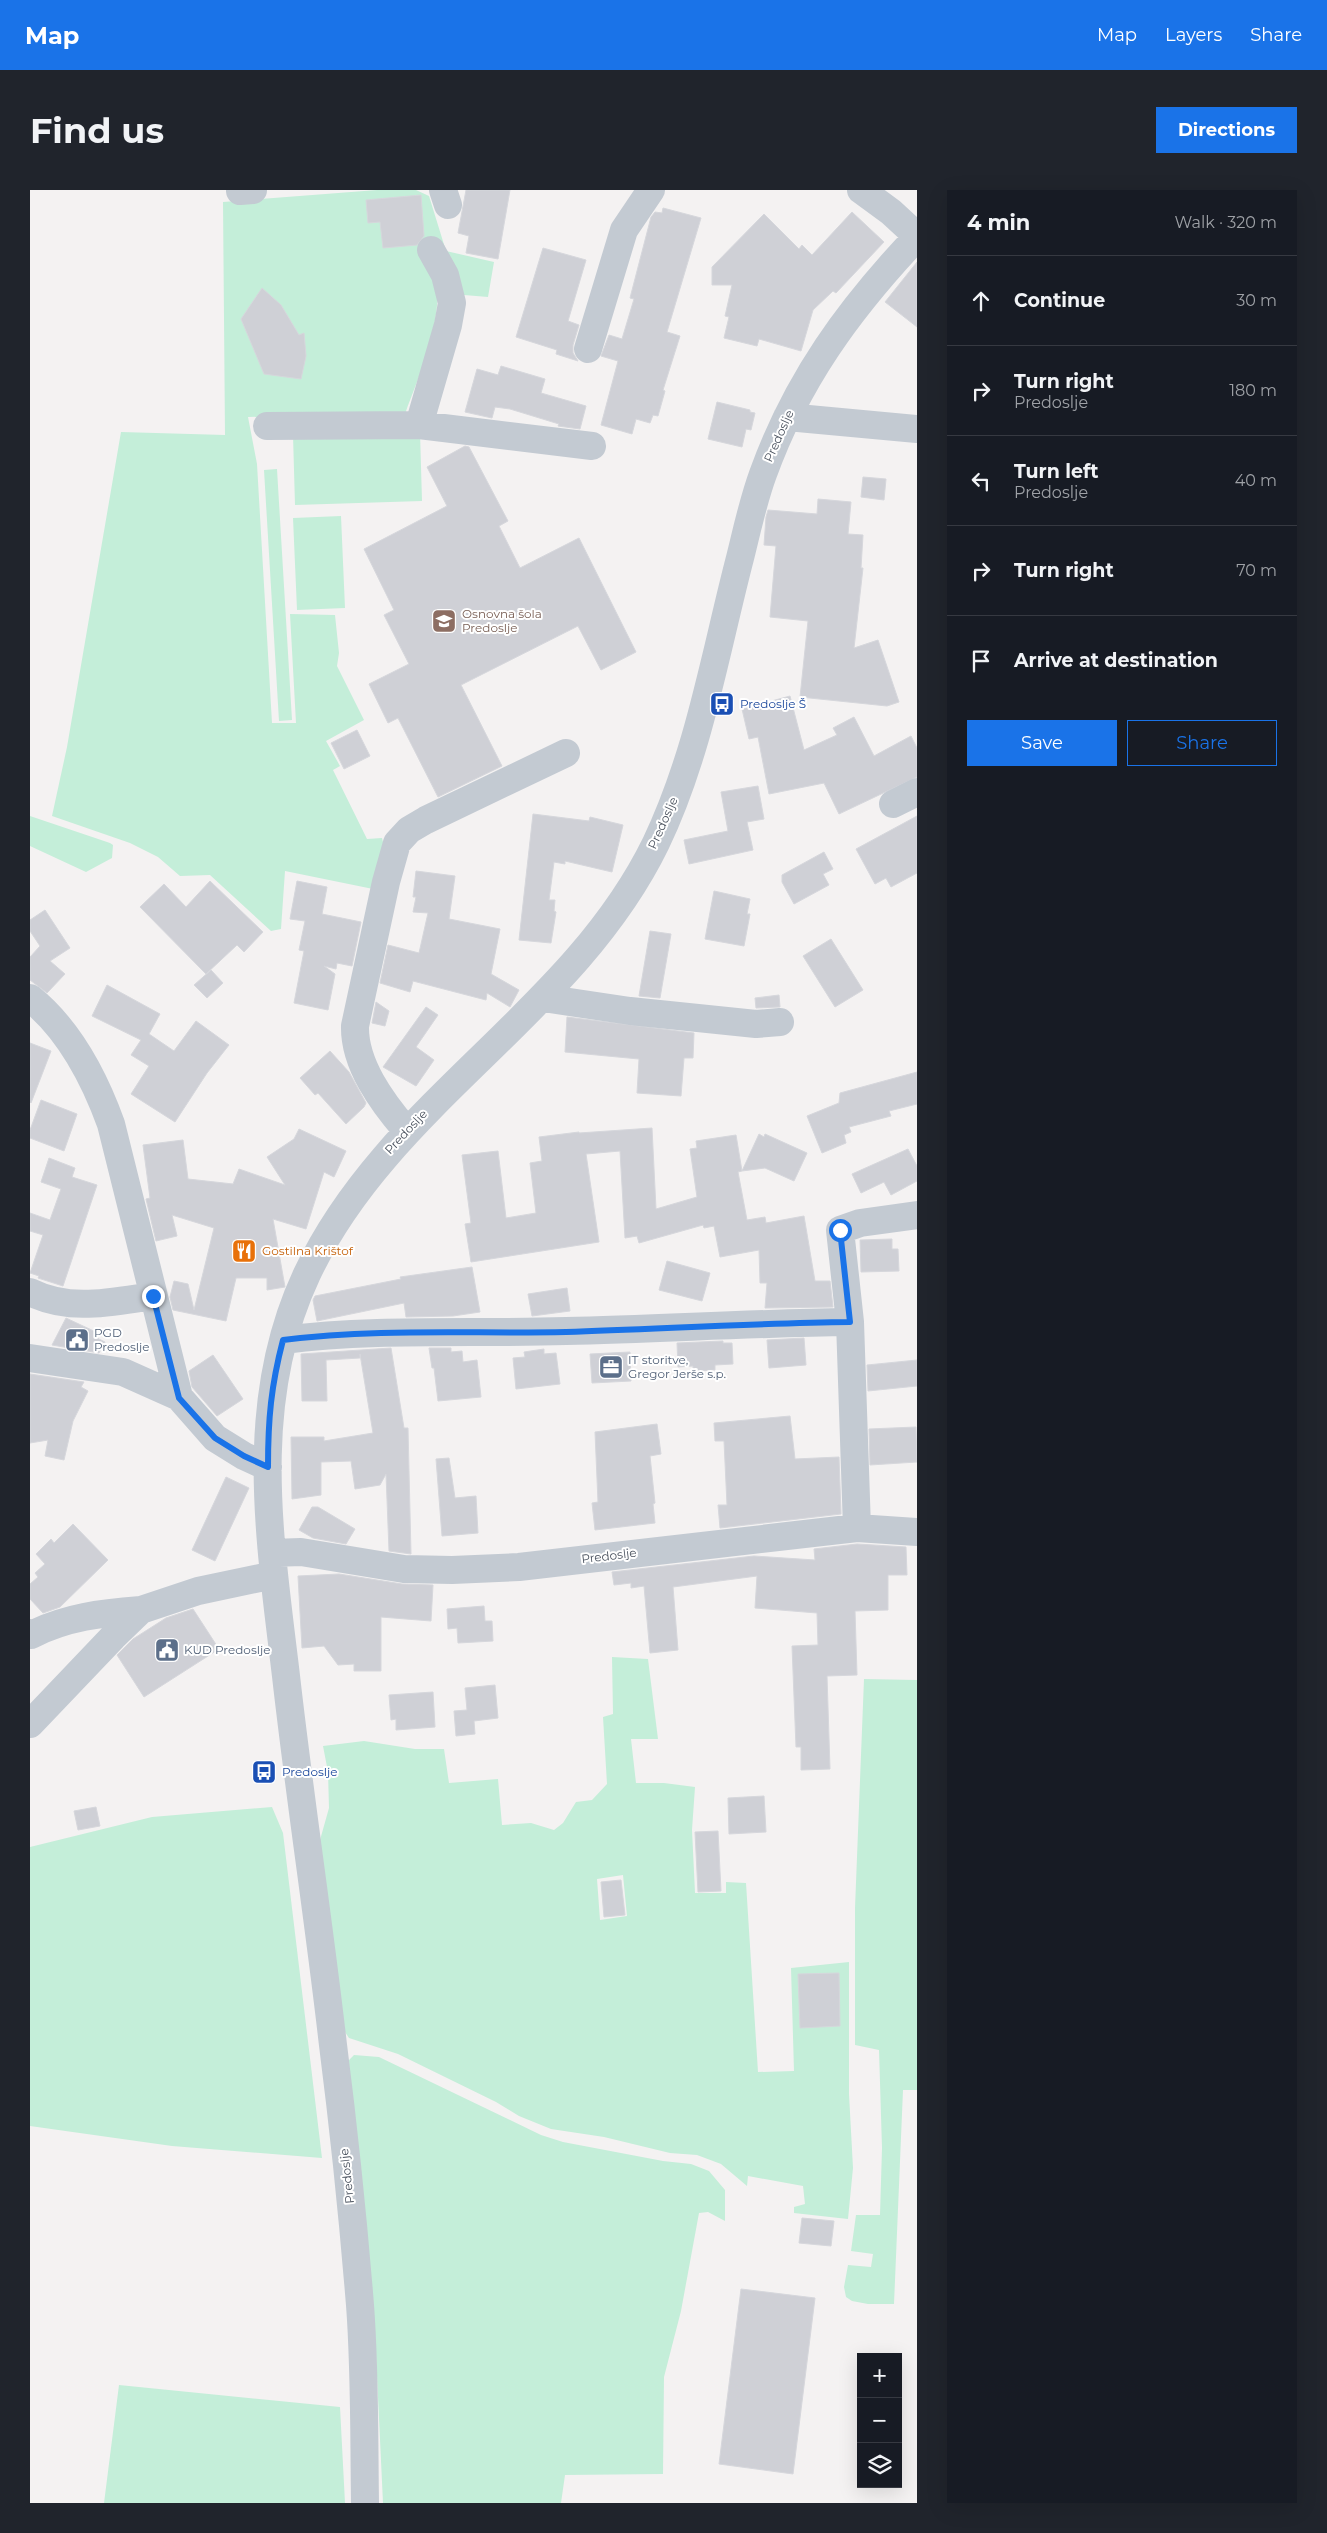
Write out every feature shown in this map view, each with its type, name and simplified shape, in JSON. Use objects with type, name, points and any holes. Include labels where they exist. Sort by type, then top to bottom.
[{"type":"street","points":[[588,350],[624,230],[651,190]]},
{"type":"street","points":[[861,190],[891,212],[917,236]]},
{"type":"street","name":"Predoslje","points":[[365,2503],[360,2310],[333,2046],[296,1768],[273,1564],[268,1467],[268,1424],[272,1379],[283,1340],[306,1274],[328,1232],[368,1176],[406,1130],[543,998],[594,939],[625,896],[653,848],[671,808],[696,740],[712,668],[760,480],[787,417],[806,380],[852,310],[917,236]]},
{"type":"street","points":[[419,425],[448,325],[452,303],[445,275],[431,250]]},
{"type":"street","points":[[787,417],[917,429]]},
{"type":"street","points":[[267,426],[419,425],[592,446]]},
{"type":"street","points":[[406,1130],[388,1109],[358,1055],[355,1041],[357,1016],[386,882],[397,843],[409,830],[426,820],[566,753]]},
{"type":"street","points":[[893,804],[917,792]]},
{"type":"street","points":[[30,998],[71,1042],[100,1092],[111,1124],[179,1398]]},
{"type":"street","points":[[543,998],[630,1011],[756,1024],[780,1022]]},
{"type":"street","points":[[857,1528],[850,1322],[840,1230],[860,1223],[917,1214]]},
{"type":"street","points":[[30,1292],[49,1302],[94,1304],[153,1296]]},
{"type":"street","points":[[283,1340],[363,1333],[567,1332],[738,1323],[850,1322]]},
{"type":"street","points":[[30,1358],[123,1372],[179,1398],[215,1438],[244,1456],[268,1467]]},
{"type":"street","name":"Predoslje","points":[[273,1564],[301,1552],[404,1569],[462,1570],[519,1567],[857,1528],[917,1532]]},
{"type":"street","points":[[30,1635],[62,1621],[109,1612],[141,1610],[273,1564]]},
{"type":"street","points":[[30,1724],[112,1637],[141,1610]]},
{"type":"green space","points":[[377,190],[416,190],[429,196],[446,251],[494,262],[488,297],[464,295],[438,289],[435,323],[422,368],[405,414],[248,417],[257,464],[272,723],[296,723],[290,614],[335,615],[339,653],[337,666],[364,720],[326,741],[340,766],[333,770],[367,839],[382,838],[386,854],[378,890],[285,871],[281,929],[271,931],[210,875],[180,876],[158,857],[130,843],[52,816],[67,747],[121,432],[225,435],[223,202]]},
{"type":"green space","points":[[420,432],[422,501],[295,505],[293,435]]},
{"type":"green space","points":[[277,469],[292,720],[279,721],[264,470]]},
{"type":"green space","points":[[341,516],[345,608],[297,610],[293,518]]},
{"type":"green space","points":[[30,816],[110,843],[113,845],[112,858],[86,872],[30,846]]},
{"type":"green space","points":[[612,1657],[648,1659],[658,1739],[631,1739],[636,1783],[664,1783],[695,1787],[692,1830],[695,1893],[726,1893],[726,1882],[746,1883],[758,2072],[794,2071],[791,1968],[849,1962],[849,2094],[853,2168],[848,2219],[794,2213],[794,2207],[805,2204],[803,2186],[748,2176],[747,2186],[721,2164],[697,2155],[670,2153],[604,2137],[551,2129],[519,2116],[496,2102],[398,2054],[349,2038],[345,2032],[320,1840],[329,1808],[328,1772],[323,1746],[364,1741],[415,1749],[444,1749],[449,1783],[498,1779],[502,1825],[531,1823],[554,1830],[563,1823],[576,1802],[592,1800],[607,1784],[603,1717],[613,1714]],"holes":[[[623,1875],[627,1916],[600,1920],[597,1879]]]},
{"type":"green space","points":[[864,1679],[917,1680],[917,2090],[903,2090],[894,2304],[868,2304],[852,2301],[846,2297],[844,2287],[848,2265],[871,2267],[873,2254],[851,2251],[856,2215],[880,2215],[882,2148],[879,2050],[855,2045],[855,1908]]},
{"type":"green space","points":[[272,1807],[283,1833],[322,2158],[172,2146],[30,2126],[30,1847],[152,1817]]},
{"type":"green space","points":[[354,2055],[379,2057],[541,2135],[563,2142],[663,2161],[691,2164],[709,2171],[725,2190],[725,2221],[708,2212],[699,2213],[681,2311],[664,2377],[663,2474],[565,2475],[561,2503],[383,2503],[375,2334],[348,2061]]},
{"type":"green space","points":[[119,2385],[340,2407],[345,2503],[104,2503]]},
{"type":"building","points":[[466,190],[510,190],[498,259],[466,253],[469,236],[458,233]]},
{"type":"building","points":[[421,195],[424,236],[417,245],[383,248],[380,222],[368,223],[366,200]]},
{"type":"building","points":[[663,208],[701,218],[667,332],[680,336],[663,390],[665,391],[658,416],[653,415],[650,423],[636,419],[632,434],[601,425],[618,361],[601,356],[609,335],[622,339],[634,299],[630,298],[651,217],[655,212],[662,213]]},
{"type":"building","points":[[852,212],[884,242],[836,293],[833,291],[813,310],[801,351],[759,339],[757,346],[724,338],[729,317],[725,316],[732,285],[712,285],[712,267],[764,214],[799,249],[802,245],[812,255]]},
{"type":"building","points":[[543,248],[586,260],[568,321],[579,325],[573,345],[573,353],[578,361],[556,354],[557,350],[516,337]]},
{"type":"building","points":[[917,262],[917,327],[885,302]]},
{"type":"building","points":[[262,288],[281,305],[299,335],[304,333],[306,356],[301,379],[264,374],[241,319]]},
{"type":"building","points":[[501,366],[545,379],[541,393],[586,406],[580,429],[558,426],[559,424],[510,409],[495,407],[492,418],[465,412],[477,369],[498,375]]},
{"type":"building","points":[[717,402],[755,413],[751,430],[746,429],[742,447],[708,439]]},
{"type":"building","name":"Osnovna šola Predoslje","points":[[465,446],[469,447],[508,521],[499,526],[520,568],[579,538],[636,652],[601,670],[578,626],[461,685],[502,766],[438,797],[398,718],[388,723],[369,684],[409,664],[384,615],[394,610],[364,549],[447,506],[427,467]]},
{"type":"building","points":[[863,477],[886,479],[884,500],[861,497]]},
{"type":"building","points":[[818,499],[851,502],[848,534],[863,535],[861,568],[863,568],[854,648],[878,640],[899,702],[887,706],[800,697],[808,621],[770,617],[776,546],[764,545],[766,517],[768,510],[817,514]]},
{"type":"building","points":[[790,696],[804,750],[837,735],[833,728],[854,717],[874,756],[911,736],[917,748],[917,777],[839,814],[824,783],[769,794],[758,737],[749,739],[742,709]]},
{"type":"building","points":[[357,730],[370,756],[344,769],[331,743]]},
{"type":"building","points":[[758,786],[764,819],[747,822],[753,850],[689,864],[684,840],[728,831],[721,792]]},
{"type":"building","points":[[533,814],[589,821],[590,817],[623,825],[612,872],[565,861],[565,864],[554,862],[549,900],[555,900],[554,911],[556,912],[551,943],[519,940]]},
{"type":"building","points":[[917,816],[917,873],[891,887],[886,878],[875,884],[856,849]]},
{"type":"building","points":[[824,852],[833,869],[823,874],[829,885],[794,904],[782,882],[782,875]]},
{"type":"building","points":[[416,871],[455,876],[449,919],[500,929],[491,974],[519,990],[510,1007],[487,993],[486,1000],[413,981],[410,992],[380,983],[388,945],[419,953],[428,913],[413,912],[416,897],[413,897]]},
{"type":"building","points":[[210,881],[263,932],[244,952],[237,945],[206,974],[140,907],[164,884],[186,907]]},
{"type":"building","points":[[297,881],[327,887],[322,914],[361,922],[352,966],[337,963],[336,969],[324,966],[335,974],[328,1010],[294,1003],[304,951],[299,950],[305,921],[290,919]]},
{"type":"building","points":[[714,891],[750,899],[747,914],[750,914],[744,946],[705,939]]},
{"type":"building","points":[[45,910],[70,948],[50,961],[65,974],[47,993],[30,980],[30,957],[40,946],[30,931],[30,920]]},
{"type":"building","points":[[650,931],[671,934],[660,998],[639,996]]},
{"type":"building","points":[[831,939],[863,990],[835,1007],[803,956]]},
{"type":"building","points":[[211,970],[223,983],[207,998],[194,985]]},
{"type":"building","points":[[107,985],[160,1014],[149,1034],[174,1051],[196,1021],[229,1045],[207,1073],[175,1122],[131,1094],[149,1066],[131,1055],[141,1040],[92,1016]]},
{"type":"building","points":[[779,995],[780,1007],[756,1008],[755,998]]},
{"type":"building","points":[[376,1002],[389,1011],[385,1026],[372,1023]]},
{"type":"building","points":[[426,1007],[438,1015],[416,1047],[434,1060],[416,1086],[383,1067]]},
{"type":"building","points":[[567,1017],[694,1033],[693,1058],[684,1058],[681,1096],[637,1093],[639,1059],[565,1052]]},
{"type":"building","points":[[30,1043],[51,1051],[31,1103],[30,1102]]},
{"type":"building","points":[[330,1051],[349,1072],[366,1103],[346,1124],[318,1093],[315,1095],[300,1078]]},
{"type":"building","points":[[917,1072],[917,1104],[889,1111],[891,1116],[849,1127],[851,1132],[844,1135],[846,1143],[822,1153],[807,1116],[839,1103],[840,1093]]},
{"type":"building","points":[[41,1100],[77,1114],[64,1151],[30,1138],[30,1130]]},
{"type":"building","points":[[652,1128],[656,1209],[697,1197],[690,1149],[697,1148],[696,1141],[736,1135],[742,1171],[738,1172],[747,1220],[765,1217],[766,1223],[804,1216],[815,1281],[830,1281],[833,1307],[765,1308],[767,1283],[760,1283],[759,1250],[720,1257],[714,1226],[704,1228],[703,1225],[639,1243],[637,1236],[625,1238],[620,1151],[586,1154],[599,1242],[471,1262],[465,1224],[471,1223],[462,1155],[498,1151],[506,1218],[536,1213],[530,1163],[542,1161],[539,1137],[579,1132]]},
{"type":"building","points":[[299,1129],[346,1151],[334,1177],[324,1172],[306,1229],[273,1219],[285,1287],[267,1290],[267,1278],[236,1278],[226,1321],[173,1310],[170,1297],[174,1281],[188,1284],[194,1310],[214,1228],[172,1215],[177,1236],[156,1241],[146,1199],[150,1198],[143,1145],[183,1140],[188,1179],[233,1184],[239,1169],[285,1185],[267,1157],[294,1139]]},
{"type":"building","points":[[759,1134],[764,1137],[765,1134],[807,1153],[794,1181],[765,1168],[742,1171]]},
{"type":"building","points":[[908,1149],[917,1166],[917,1181],[891,1195],[884,1182],[861,1193],[852,1174]]},
{"type":"building","points":[[49,1158],[75,1168],[72,1177],[97,1185],[63,1286],[38,1278],[39,1276],[30,1273],[43,1235],[30,1231],[30,1213],[50,1220],[61,1189],[41,1182]]},
{"type":"building","points":[[892,1239],[892,1249],[898,1249],[899,1271],[861,1272],[860,1240]]},
{"type":"building","points":[[667,1261],[710,1273],[702,1301],[659,1290]]},
{"type":"building","points":[[472,1267],[480,1312],[453,1316],[406,1317],[404,1303],[317,1321],[313,1300],[315,1296],[401,1279],[400,1277]]},
{"type":"building","points":[[567,1288],[570,1311],[532,1316],[528,1294]]},
{"type":"building","name":"PGD Predoslje","points":[[66,1318],[98,1333],[95,1337],[105,1342],[99,1353],[52,1345]]},
{"type":"building","points":[[804,1338],[806,1365],[769,1368],[767,1340]]},
{"type":"building","points":[[723,1341],[723,1343],[732,1343],[733,1364],[715,1365],[715,1370],[693,1371],[693,1366],[678,1367],[677,1343]]},
{"type":"building","points":[[391,1348],[404,1428],[408,1428],[411,1554],[389,1551],[386,1474],[380,1485],[355,1489],[351,1461],[321,1462],[321,1495],[292,1499],[291,1437],[324,1437],[324,1441],[373,1433],[360,1354],[360,1358],[326,1360],[327,1401],[302,1401],[301,1354]]},
{"type":"building","points":[[429,1348],[451,1348],[451,1352],[462,1351],[463,1362],[477,1360],[481,1397],[438,1401],[434,1368],[432,1368]]},
{"type":"building","points":[[544,1349],[544,1354],[556,1353],[560,1384],[516,1389],[513,1358],[525,1357],[524,1352]]},
{"type":"building","name":"IT storitve, Gregor Jerše s.p.","points":[[630,1352],[631,1381],[592,1383],[590,1354]]},
{"type":"building","points":[[213,1355],[243,1399],[217,1416],[192,1387],[189,1371]]},
{"type":"building","points":[[917,1360],[917,1386],[868,1391],[867,1365]]},
{"type":"building","points":[[30,1374],[84,1382],[81,1387],[88,1391],[73,1421],[64,1460],[45,1456],[48,1440],[30,1443]]},
{"type":"building","points":[[790,1416],[795,1459],[839,1457],[841,1514],[720,1528],[718,1505],[727,1505],[724,1441],[715,1441],[714,1423]]},
{"type":"building","points":[[657,1424],[661,1454],[650,1456],[655,1523],[595,1530],[592,1503],[598,1502],[595,1432]]},
{"type":"building","points":[[916,1427],[917,1462],[870,1465],[869,1429]]},
{"type":"building","points":[[449,1458],[455,1498],[476,1496],[478,1533],[442,1536],[436,1459]]},
{"type":"building","points":[[226,1477],[249,1488],[215,1561],[192,1550]]},
{"type":"building","points":[[312,1507],[318,1507],[355,1529],[346,1544],[313,1538],[299,1530]]},
{"type":"building","points":[[73,1524],[108,1560],[60,1607],[43,1613],[30,1599],[30,1584],[38,1577],[35,1573],[45,1564],[36,1554],[51,1539],[54,1543]]},
{"type":"building","points":[[857,1544],[906,1547],[907,1575],[888,1575],[888,1610],[855,1611],[857,1675],[827,1676],[830,1769],[801,1770],[801,1747],[796,1747],[792,1646],[818,1645],[817,1613],[755,1608],[757,1576],[673,1587],[678,1650],[650,1653],[644,1586],[631,1588],[631,1583],[614,1585],[612,1572],[754,1556],[815,1560],[814,1549]]},
{"type":"building","points":[[339,1574],[402,1584],[433,1585],[431,1621],[381,1617],[381,1671],[354,1671],[354,1664],[338,1665],[324,1646],[302,1648],[298,1576]]},
{"type":"building","points":[[484,1606],[485,1621],[492,1621],[493,1641],[458,1643],[457,1628],[448,1629],[447,1609]]},
{"type":"building","name":"KUD Predoslje","points":[[193,1609],[219,1649],[144,1697],[117,1655],[133,1639],[166,1618]]},
{"type":"building","points":[[495,1685],[498,1718],[474,1721],[475,1734],[456,1736],[454,1711],[467,1710],[465,1688]]},
{"type":"building","points":[[433,1692],[435,1727],[396,1730],[396,1719],[391,1720],[389,1695]]},
{"type":"building","points":[[764,1796],[766,1832],[729,1834],[728,1798]]},
{"type":"building","points":[[96,1807],[100,1826],[78,1830],[74,1811]]},
{"type":"building","points":[[718,1831],[721,1891],[698,1892],[695,1832]]},
{"type":"building","points":[[621,1880],[625,1915],[604,1917],[601,1882]]},
{"type":"building","points":[[839,1973],[840,2026],[800,2028],[798,1974]]},
{"type":"building","points":[[802,2218],[834,2221],[831,2246],[799,2243]]},
{"type":"building","points":[[741,2289],[815,2298],[793,2474],[719,2464]]},
{"type":"place","name":"Osnovna šola Predoslje","points":[[444,621]]},
{"type":"place","name":"Predoslje Š","points":[[722,704]]},
{"type":"place","name":"Gostilna Krištof","points":[[244,1251]]},
{"type":"place","name":"PGD Predoslje","points":[[77,1340]]},
{"type":"place","name":"IT storitve, Gregor Jerše s.p.","points":[[611,1367]]},
{"type":"place","name":"KUD Predoslje","points":[[167,1650]]},
{"type":"place","name":"Predoslje","points":[[264,1772]]},
{"type":"route","points":[[153,1296],[179,1398],[215,1438],[229,1448],[268,1467],[268,1424],[272,1379],[283,1340],[319,1335],[363,1333],[567,1332],[738,1323],[850,1322],[840,1230]]}]
